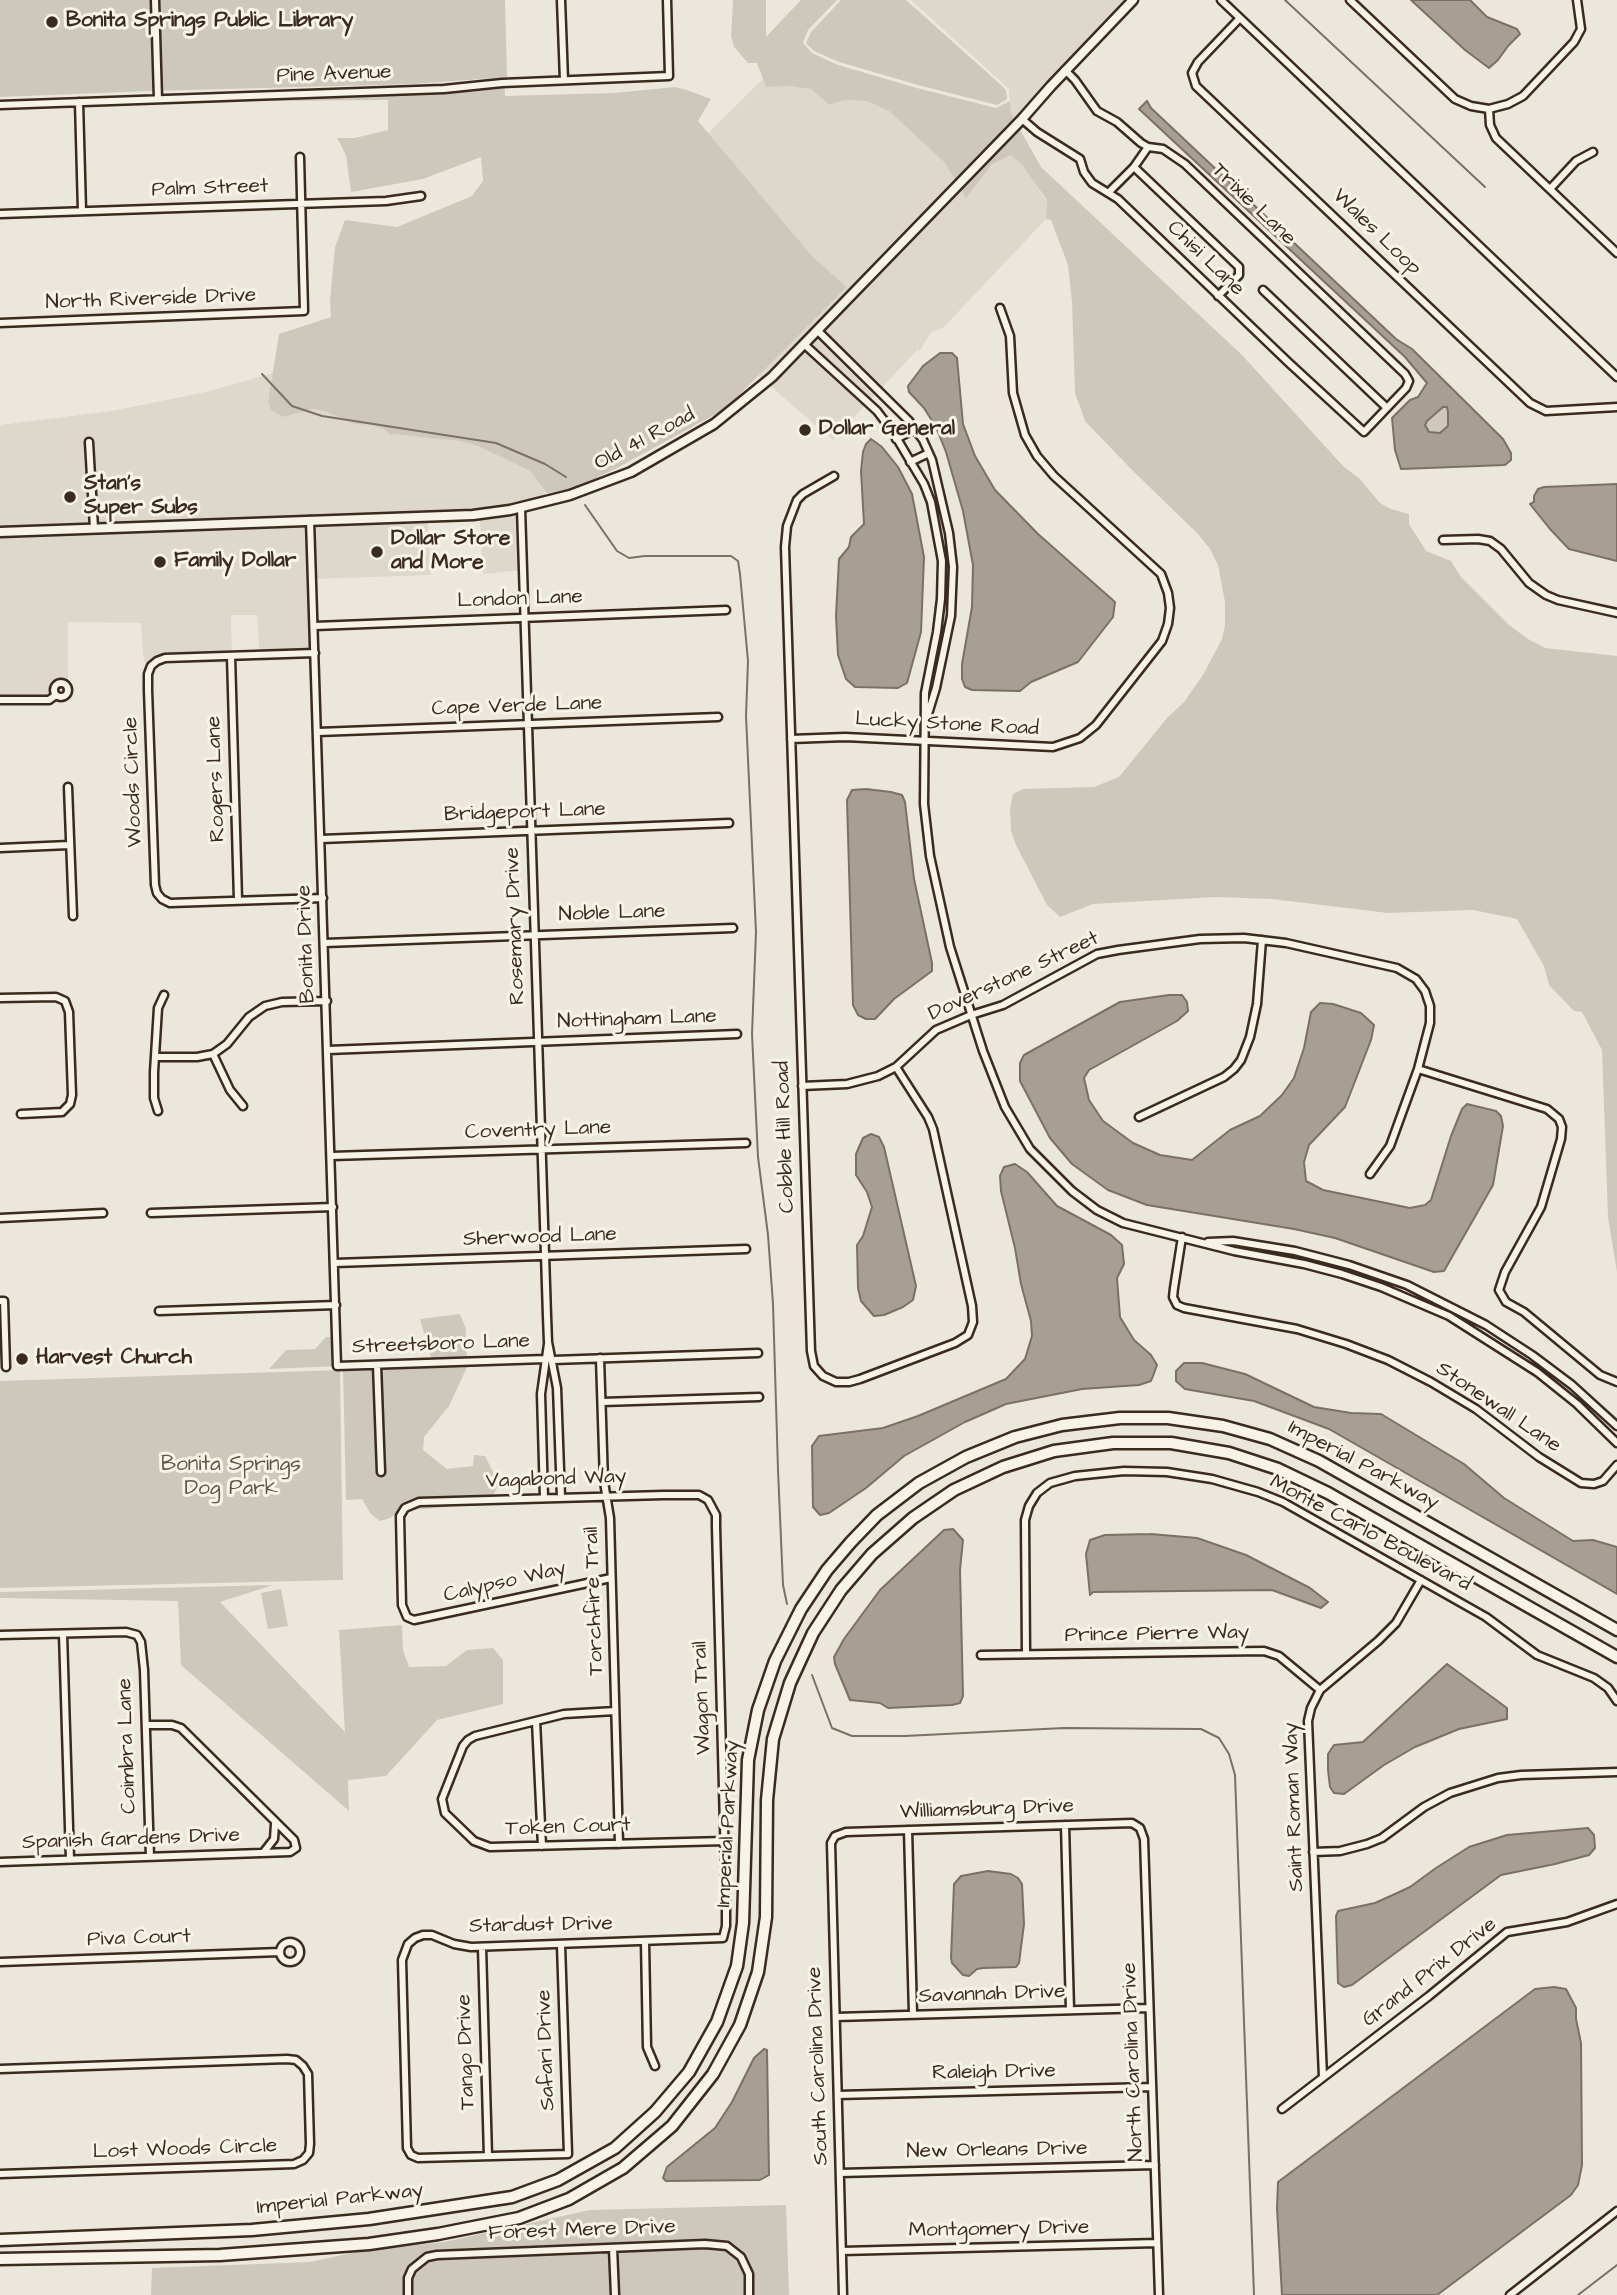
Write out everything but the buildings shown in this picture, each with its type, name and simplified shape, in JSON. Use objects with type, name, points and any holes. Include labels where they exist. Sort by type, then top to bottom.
[{"type":"main road","name":"Imperial Parkway","points":[[0,2239],[252,2230],[369,2219],[512,2197],[558,2180],[615,2148],[655,2112],[689,2072],[717,2022],[737,1966],[743,1923],[748,1760],[758,1710],[775,1661],[801,1609],[827,1570],[877,1515],[919,1483],[966,1457],[1015,1437],[1062,1425],[1120,1418],[1168,1418],[1223,1426],[1270,1439],[1319,1461],[1617,1630]]},
{"type":"main road","name":"Imperial Parkway","points":[[0,2259],[220,2255],[369,2244],[438,2234],[519,2218],[569,2199],[623,2168],[672,2126],[713,2074],[740,2025],[758,1972],[766,1917],[767,1800],[773,1739],[790,1683],[813,1633],[841,1590],[872,1554],[913,1518],[954,1490],[1003,1467],[1054,1451],[1113,1443],[1171,1443],[1229,1453],[1279,1469],[1328,1493],[1617,1657]]},
{"type":"street","points":[[155,0],[158,99]]},
{"type":"street","points":[[561,0],[564,80]]},
{"type":"street","name":"Pine Avenue","points":[[0,105],[444,89],[502,83],[669,76],[667,0]]},
{"type":"street","name":"Old 41 Road","points":[[0,532],[441,517],[521,508],[613,480],[683,444],[754,393],[805,345],[1133,0]]},
{"type":"street","points":[[1221,0],[1617,377]]},
{"type":"street","points":[[1350,0],[1455,99],[1471,106],[1489,108],[1508,104],[1523,96],[1574,42],[1581,29],[1577,0]]},
{"type":"street","name":"Wales Loop","points":[[1240,18],[1198,62],[1192,74],[1196,86],[1530,404],[1546,411],[1617,407]]},
{"type":"street","name":"Trixie Lane","points":[[1065,70],[1097,111],[1117,122],[1141,143],[1163,149],[1185,164],[1405,374],[1409,381],[1406,388],[1387,408]]},
{"type":"street","points":[[79,102],[82,211]]},
{"type":"street","points":[[1489,108],[1490,125],[1496,138],[1617,253]]},
{"type":"street","name":"Chisi Lane","points":[[1022,119],[1037,132],[1080,159],[1087,178],[1109,192],[1364,432],[1387,408]]},
{"type":"street","points":[[1109,192],[1135,167],[1148,147]]},
{"type":"street","points":[[1550,189],[1576,162],[1593,152]]},
{"type":"street","points":[[300,157],[301,204]]},
{"type":"street","points":[[1135,167],[1238,267],[1239,275],[1218,296]]},
{"type":"street","name":"Palm Street","points":[[0,214],[386,201],[421,196]]},
{"type":"street","name":"North Riverside Drive","points":[[0,323],[304,312],[301,204]]},
{"type":"street","points":[[1263,290],[1387,408]]},
{"type":"street","name":"Lucky Stone Road","points":[[790,739],[845,737],[1054,747],[1080,738],[1096,725],[1162,641],[1168,624],[1170,600],[1161,574],[1054,476],[1037,456],[1025,435],[1013,393],[1010,336],[1000,308]]},
{"type":"street","points":[[818,331],[915,429],[929,453],[953,567],[951,616],[936,688],[926,719]]},
{"type":"street","points":[[805,345],[877,411],[924,484],[931,502],[942,561],[939,621],[925,693],[924,804],[930,856],[950,947],[971,1015],[1005,1107],[1030,1149],[1051,1172],[1097,1210],[1123,1223],[1342,1274],[1381,1287],[1449,1316],[1537,1372],[1577,1404],[1617,1443]]},
{"type":"street","points":[[896,439],[915,429]]},
{"type":"street","points":[[89,442],[94,528]]},
{"type":"street","points":[[909,462],[929,453]]},
{"type":"street","name":"Cobble Hill Road","points":[[834,476],[803,494],[792,508],[785,547],[812,1359],[814,1366],[823,1376],[836,1382],[849,1382],[955,1343],[968,1335],[974,1322],[933,1129],[896,1067]]},
{"type":"street","name":"Rosemary Drive","points":[[521,508],[540,1149],[549,1359],[557,1388],[561,1497]]},
{"type":"street","name":"Bonita Drive","points":[[310,520],[337,1366]]},
{"type":"street","points":[[1443,540],[1490,541],[1501,549],[1529,583],[1546,595],[1617,613]]},
{"type":"street","name":"London Lane","points":[[315,626],[726,610]]},
{"type":"street","name":"Woods Circle","points":[[315,653],[165,658],[151,666],[148,690],[155,885],[162,899],[170,903],[323,898]]},
{"type":"street","name":"Rogers Lane","points":[[231,656],[238,900]]},
{"type":"street","points":[[0,700],[49,701],[56,695]]},
{"type":"street","name":"Cape Verde Lane","points":[[318,732],[718,717]]},
{"type":"street","points":[[68,787],[73,916]]},
{"type":"street","name":"Bridgeport Lane","points":[[321,839],[729,823]]},
{"type":"street","points":[[0,848],[69,845]]},
{"type":"street","name":"Noble Lane","points":[[325,943],[733,928]]},
{"type":"street","name":"Doverstone Street","points":[[802,1086],[857,1083],[896,1067],[936,1030],[971,1015],[1003,1006],[1090,957],[1102,953],[1200,939],[1262,940],[1388,965],[1403,970],[1416,979],[1426,991],[1431,1014],[1418,1069],[1390,1146],[1370,1174]]},
{"type":"street","points":[[1139,1117],[1224,1077],[1241,1060],[1250,1037],[1257,1004],[1262,940]]},
{"type":"street","points":[[158,1111],[154,1098],[158,1008],[164,995]]},
{"type":"street","points":[[0,998],[56,997],[65,1001],[69,1013],[70,1104],[62,1112],[21,1114]]},
{"type":"street","points":[[156,1056],[197,1057],[213,1054],[227,1044],[249,1017],[265,1006],[282,1002],[327,1001]]},
{"type":"street","name":"Nottingham Lane","points":[[328,1050],[737,1034]]},
{"type":"street","points":[[213,1054],[230,1090],[243,1106]]},
{"type":"street","points":[[1418,1069],[1547,1109],[1559,1119],[1562,1127],[1560,1139],[1541,1207],[1505,1272],[1499,1290],[1506,1301],[1524,1312],[1600,1375],[1617,1382]]},
{"type":"street","name":"Coventry Lane","points":[[332,1156],[746,1143]]},
{"type":"street","points":[[151,1213],[333,1207]]},
{"type":"street","points":[[0,1218],[103,1213]]},
{"type":"street","name":"Stonewall Lane","points":[[1182,1237],[1173,1297],[1177,1305],[1297,1329],[1388,1360],[1431,1381],[1476,1409],[1539,1457],[1581,1483],[1594,1484],[1603,1481],[1617,1465]]},
{"type":"street","points":[[1206,1242],[1233,1241],[1295,1251],[1349,1265],[1406,1285],[1486,1325],[1532,1355],[1572,1385],[1617,1426]]},
{"type":"street","name":"Sherwood Lane","points":[[335,1263],[746,1250]]},
{"type":"street","points":[[0,1301],[4,1301],[6,1367]]},
{"type":"street","points":[[159,1311],[336,1305]]},
{"type":"street","name":"Streetsboro Lane","points":[[337,1366],[758,1353]]},
{"type":"street","name":"Torchfire Trail","points":[[600,1358],[604,1482],[608,1496],[620,1844]]},
{"type":"street","name":"Rosemary Drive","points":[[544,1498],[541,1394],[549,1359]]},
{"type":"street","points":[[377,1364],[381,1472]]},
{"type":"street","points":[[603,1402],[760,1397]]},
{"type":"street","name":"Monte Carlo Boulevard","points":[[1027,1654],[1025,1520],[1032,1500],[1044,1488],[1075,1476],[1124,1471],[1167,1472],[1200,1476],[1283,1502],[1492,1621],[1537,1655],[1601,1683],[1617,1701]]},
{"type":"street","name":"Vagabond Way","points":[[407,1616],[402,1605],[400,1516],[405,1508],[419,1502],[699,1494],[708,1500]]},
{"type":"street","name":"Wagon Trail","points":[[708,1500],[716,1515],[726,1913],[723,1938]]},
{"type":"street","name":"Calypso Way","points":[[407,1616],[422,1620],[611,1578]]},
{"type":"street","name":"Saint Roman Way","points":[[1323,2077],[1308,1721],[1320,1690],[1388,1632],[1403,1613],[1421,1580]]},
{"type":"street","name":"Coimbra Lane","points":[[63,1634],[126,1632],[137,1635],[141,1642],[150,1857]]},
{"type":"street","points":[[0,1636],[63,1634],[70,1859]]},
{"type":"street","name":"Prince Pierre Way","points":[[981,1656],[1264,1651],[1279,1656],[1320,1690]]},
{"type":"street","name":"Token Court","points":[[615,1711],[576,1712],[475,1736],[463,1746],[442,1799],[442,1806],[451,1820],[482,1845],[490,1847],[724,1841]]},
{"type":"street","points":[[536,1721],[541,1846]]},
{"type":"street","name":"Spanish Gardens Drive","points":[[0,1862],[290,1852],[296,1848],[294,1840],[181,1728],[172,1725],[146,1725]]},
{"type":"street","points":[[1313,1852],[1340,1852],[1382,1838],[1402,1821],[1433,1802],[1472,1785],[1498,1778],[1617,1772]]},
{"type":"street","name":"Spanish Gardens Drive","points":[[263,1853],[274,1839],[274,1821]]},
{"type":"street","name":"Williamsburg Drive","points":[[835,1836],[846,1832],[1065,1825],[1132,1824],[1140,1828]]},
{"type":"street","points":[[1065,1825],[1070,2010]]},
{"type":"street","name":"North Carolina Drive","points":[[1140,1828],[1144,1839],[1159,2295]]},
{"type":"street","points":[[908,1830],[913,2014]]},
{"type":"street","name":"South Carolina Drive","points":[[835,1836],[830,1850],[843,2295]]},
{"type":"street","name":"Grand Prix Drive","points":[[1282,2109],[1507,1932],[1567,1922],[1617,1904]]},
{"type":"street","name":"Stardust Drive","points":[[488,2157],[418,2158],[411,2155],[407,2148],[402,1960],[408,1944],[423,1935],[432,1935],[463,1946],[482,1947],[723,1938]]},
{"type":"street","points":[[645,1942],[647,2047],[655,2066]]},
{"type":"street","name":"Safari Drive","points":[[488,2157],[568,2154],[561,1945]]},
{"type":"street","name":"Tango Drive","points":[[482,1947],[488,2157]]},
{"type":"street","name":"Piva Court","points":[[0,1962],[280,1952]]},
{"type":"street","name":"Savannah Drive","points":[[836,2017],[1149,2008]]},
{"type":"street","name":"Lost Woods Circle","points":[[0,2069],[296,2060],[308,2074],[310,2144],[309,2153],[294,2164],[0,2174]]},
{"type":"street","name":"Raleigh Drive","points":[[838,2095],[1152,2087]]},
{"type":"street","name":"New Orleans Drive","points":[[840,2173],[1155,2165]]},
{"type":"street","points":[[1510,2295],[1617,2211]]},
{"type":"street","name":"Montgomery Drive","points":[[842,2251],[1157,2243]]},
{"type":"street","name":"Forest Mere Drive","points":[[408,2295],[408,2278],[412,2269],[427,2257],[437,2255],[705,2245],[726,2246],[735,2250],[746,2265],[749,2295]]},
{"type":"street","points":[[613,2248],[615,2295]]},
{"type":"shaded area","points":[[911,0],[1127,0],[1015,121],[1011,113],[1009,89]]},
{"type":"shaded area","points":[[1411,0],[1470,0],[1487,17],[1517,29],[1520,34],[1489,68],[1465,50]]},
{"type":"shaded area","points":[[763,79],[766,87],[811,89],[829,105],[844,100],[866,101],[889,111],[945,163],[956,182],[763,380],[758,375],[847,287],[813,257],[708,133]]},
{"type":"shaded area","points":[[1147,101],[1151,108],[1396,339],[1412,349],[1503,439],[1511,453],[1511,460],[1505,465],[1401,469],[1395,450],[1392,418],[1410,400],[1418,397],[1427,383],[1405,357],[1139,109]],"holes":[[[1443,407],[1447,407],[1448,426],[1440,433],[1429,432],[1425,425],[1427,421]]]},
{"type":"shaded area","points":[[1011,155],[1022,165],[1047,201],[1046,219],[943,328],[931,332],[919,352],[918,349],[833,440],[769,385],[960,188],[967,197],[994,164]]},
{"type":"shaded area","points":[[940,353],[952,353],[957,358],[963,424],[975,456],[995,490],[1038,534],[1115,602],[1113,617],[1078,662],[1031,682],[1020,691],[972,690],[965,687],[962,679],[972,607],[973,565],[963,511],[946,452],[936,427],[924,408],[909,392],[908,386],[923,366]]},
{"type":"shaded area","points":[[273,373],[268,402],[284,417],[313,409],[355,424],[373,425],[393,434],[459,441],[478,446],[530,471],[546,492],[538,500],[510,507],[472,511],[0,528],[0,425],[112,411],[206,392]]},
{"type":"shaded area","points":[[871,439],[882,447],[898,467],[912,494],[924,557],[921,632],[907,683],[898,688],[855,687],[846,679],[838,655],[836,616],[839,559],[849,547],[851,537],[864,524],[861,471],[863,452]]},
{"type":"shaded area","points":[[1617,484],[1617,561],[1569,549],[1530,504],[1534,502],[1538,489],[1544,487]]},
{"type":"shaded area","points":[[527,510],[519,517],[522,570],[483,574],[480,520],[428,523],[431,575],[312,579],[315,658],[260,661],[257,615],[231,615],[232,663],[144,662],[141,623],[68,622],[68,699],[0,701],[0,535],[441,520],[511,514]]},
{"type":"shaded area","points":[[866,789],[902,795],[905,802],[914,879],[932,963],[932,971],[894,999],[875,1019],[858,1015],[853,1005],[847,800],[852,790]]},
{"type":"shaded area","points":[[1182,995],[1187,1002],[1188,1011],[1177,1021],[1089,1070],[1084,1078],[1089,1100],[1103,1121],[1133,1143],[1160,1155],[1192,1160],[1230,1130],[1260,1116],[1282,1095],[1294,1078],[1304,1048],[1311,1012],[1320,1003],[1333,1004],[1361,1013],[1374,1025],[1371,1040],[1345,1107],[1309,1145],[1304,1162],[1306,1181],[1323,1190],[1410,1208],[1425,1205],[1431,1200],[1462,1109],[1467,1104],[1496,1111],[1501,1116],[1503,1126],[1493,1185],[1444,1271],[1434,1272],[1335,1238],[1147,1205],[1108,1190],[1072,1164],[1050,1138],[1020,1081],[1020,1063],[1024,1055],[1120,1002]]},
{"type":"shaded area","points":[[871,1134],[879,1137],[884,1147],[916,1286],[913,1300],[884,1315],[874,1316],[861,1301],[857,1245],[863,1236],[872,1207],[867,1192],[856,1175],[856,1154],[863,1138]]},
{"type":"shaded area","points":[[1015,1164],[1027,1172],[1057,1206],[1111,1235],[1122,1245],[1124,1264],[1117,1278],[1120,1317],[1134,1340],[1151,1355],[1157,1365],[1151,1381],[1139,1385],[1082,1389],[1006,1404],[965,1422],[904,1456],[866,1488],[829,1513],[820,1515],[813,1507],[812,1446],[819,1436],[883,1428],[918,1416],[1006,1379],[1025,1359],[1032,1336],[1031,1321],[1001,1191],[1000,1176],[1004,1167]]},
{"type":"shaded area","points":[[1184,1363],[1202,1363],[1245,1374],[1314,1407],[1351,1413],[1381,1414],[1464,1464],[1504,1498],[1573,1541],[1593,1540],[1617,1547],[1617,1594],[1329,1429],[1254,1401],[1185,1389],[1176,1381],[1176,1371]]},
{"type":"shaded area","points":[[953,1529],[963,1540],[960,1570],[963,1696],[960,1703],[888,1708],[880,1703],[850,1700],[834,1657],[844,1639],[880,1590],[944,1530]]},
{"type":"shaded area","points":[[1151,1534],[1197,1538],[1246,1555],[1310,1588],[1328,1602],[1321,1608],[1272,1590],[1093,1592],[1090,1595],[1086,1554],[1090,1540],[1105,1535]]},
{"type":"shaded area","points":[[1447,1664],[1507,1708],[1507,1719],[1459,1729],[1415,1747],[1384,1765],[1344,1794],[1334,1793],[1330,1787],[1328,1754],[1334,1745],[1363,1742]]},
{"type":"shaded area","points":[[1588,1828],[1594,1835],[1595,1848],[1589,1855],[1501,1875],[1352,1985],[1344,1987],[1338,1983],[1338,1911],[1375,1903],[1410,1887],[1469,1847],[1507,1835]]},
{"type":"shaded area","points":[[988,1871],[1011,1874],[1022,1884],[1024,1924],[1019,1963],[1016,1967],[983,1968],[977,1969],[969,1976],[963,1975],[951,1958],[954,1884],[961,1876]]},
{"type":"shaded area","points":[[1535,1989],[1566,1989],[1576,2008],[1581,2043],[1582,2165],[1578,2185],[1571,2195],[1437,2295],[1282,2295],[1278,2182]]},
{"type":"shaded area","points":[[764,2049],[767,2050],[769,2175],[760,2180],[666,2181],[663,2178],[667,2167],[715,2128],[732,2102],[754,2058]]},
{"type":"green space","points":[[0,0],[505,0],[507,77],[414,84],[0,97]]},
{"type":"green space","points":[[733,0],[766,0],[766,37],[801,0],[837,0],[808,30],[803,43],[812,53],[838,65],[996,108],[1010,101],[1015,121],[956,182],[945,163],[889,111],[866,101],[844,100],[829,105],[811,89],[766,87],[757,63],[748,63],[734,47],[731,36]]},
{"type":"green space","points":[[841,0],[906,0],[1000,84],[1006,90],[1007,99],[997,105],[839,62],[814,51],[806,43],[811,32]]},
{"type":"green space","points":[[504,80],[505,96],[614,93],[675,87],[711,99],[698,121],[813,257],[847,287],[725,409],[575,488],[547,493],[530,471],[478,446],[459,441],[393,434],[391,436],[373,425],[355,424],[313,409],[284,417],[271,410],[268,402],[279,334],[331,317],[335,247],[345,220],[397,227],[472,196],[483,181],[481,157],[423,179],[351,192],[346,155],[337,138],[355,138],[388,130],[388,100],[154,102],[154,94],[414,87]]},
{"type":"green space","points":[[1019,128],[1041,167],[1242,355],[1380,503],[1409,514],[1409,524],[1426,551],[1451,561],[1461,577],[1509,625],[1545,648],[1617,656],[1617,1272],[1608,1217],[1602,1050],[1582,1012],[1574,1011],[1549,985],[1544,966],[1517,919],[1473,910],[1388,913],[1272,899],[1216,897],[1093,904],[1060,917],[1047,905],[1011,831],[1010,809],[1013,794],[1023,789],[1094,787],[1119,777],[1167,718],[1184,702],[1203,675],[1222,639],[1225,602],[1218,565],[1210,549],[1085,421],[1075,393],[1068,265],[1051,220],[1046,219],[1047,200],[1022,165],[1011,155],[993,164],[966,198],[960,188]]},
{"type":"green space","points":[[1443,407],[1447,407],[1449,426],[1440,433],[1429,432],[1425,425],[1427,421]]},
{"type":"green space","points":[[460,1314],[466,1329],[465,1347],[469,1363],[449,1406],[424,1437],[423,1450],[447,1469],[473,1466],[474,1455],[485,1456],[499,1484],[492,1497],[448,1507],[400,1511],[380,1521],[370,1513],[362,1499],[346,1500],[343,1368],[269,1369],[286,1350],[315,1349],[326,1337],[334,1337],[340,1360],[346,1365],[427,1366],[431,1357],[420,1319]]},
{"type":"green space","name":"Bonita Springs Dog Park","points":[[340,1370],[343,1580],[0,1588],[0,1381]]},
{"type":"green space","points":[[273,1585],[220,1602],[345,1732],[339,1630],[402,1625],[403,1650],[409,1667],[446,1666],[467,1650],[493,1648],[503,1660],[503,1704],[437,1720],[386,1776],[348,1780],[349,1811],[181,1665],[178,1601],[0,1598],[0,1592]]},
{"type":"green space","points":[[281,1589],[288,1626],[268,1629],[261,1593]]},
{"type":"green space","points":[[786,2205],[789,2295],[151,2295],[152,2268],[310,2262],[356,2252],[444,2242],[590,2210]]},
{"type":"waterway","points":[[1285,0],[1485,187]]},
{"type":"waterway","points":[[262,374],[292,406],[322,416],[496,443],[545,464],[566,477]]},
{"type":"waterway","points":[[585,505],[617,551],[629,558],[731,556],[738,561],[748,661],[746,716],[756,932],[752,1034],[758,1157],[773,1304],[783,1585],[787,1604]]},
{"type":"waterway","points":[[812,1675],[832,1728],[852,1736],[1064,1728],[1201,1729],[1219,1738],[1229,1754],[1235,1775],[1254,2295]]},
{"type":"waterway","points":[[1578,2295],[1617,2265]]},
{"type":"place","name":"Bonita Springs Public Library","points":[[52,22]]},
{"type":"place","name":"Dollar General","points":[[805,430]]},
{"type":"place","name":"Stan's Super Subs","points":[[70,497]]},
{"type":"place","name":"Dollar Store and More","points":[[377,552]]},
{"type":"place","name":"Family Dollar","points":[[160,562]]},
{"type":"place","name":"Harvest Church","points":[[22,1359]]}]
